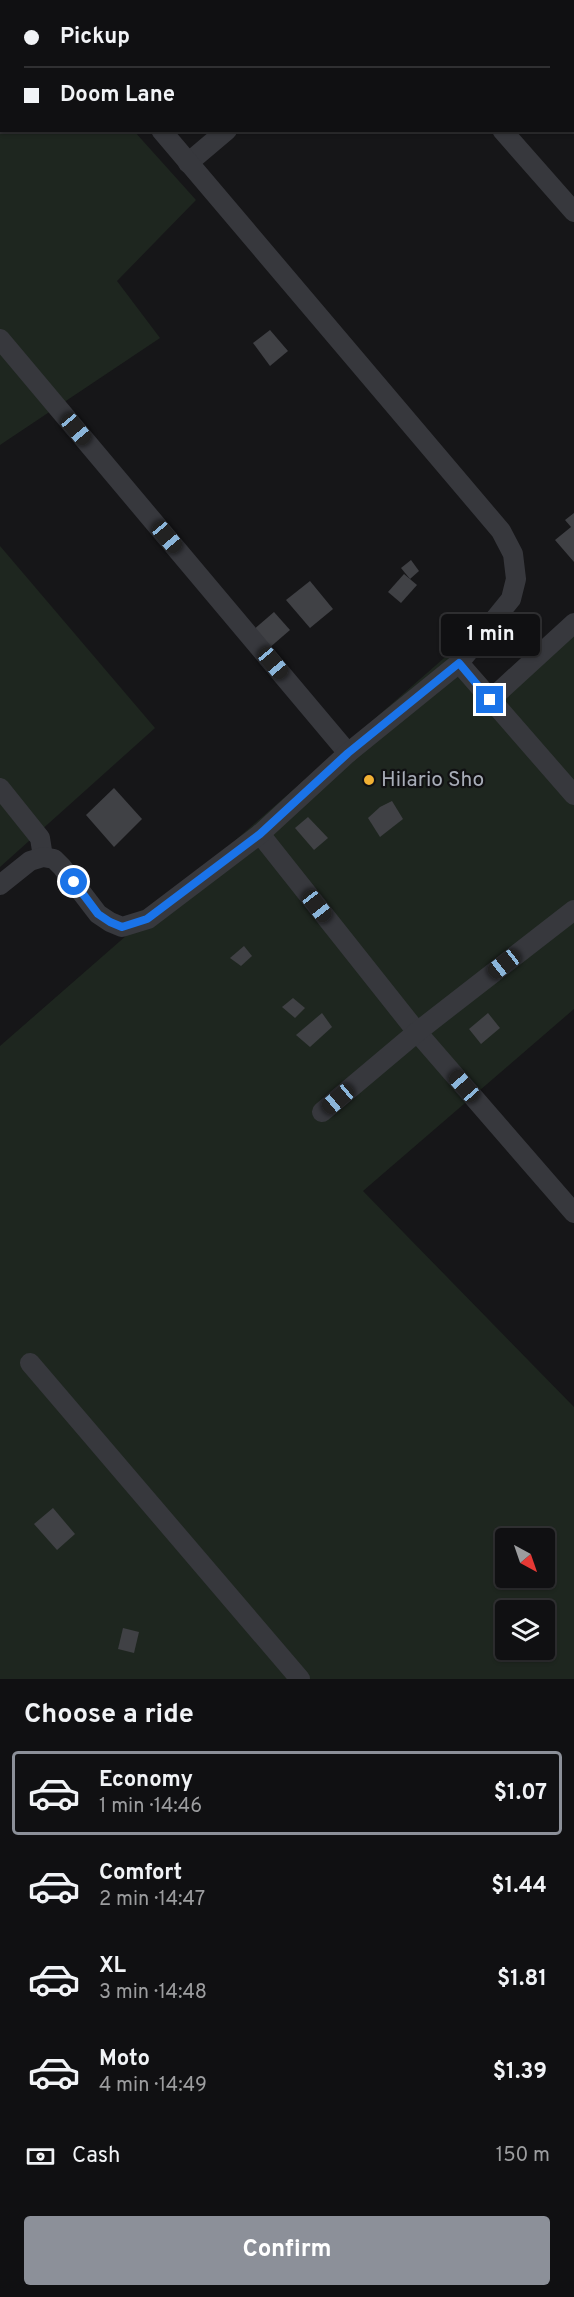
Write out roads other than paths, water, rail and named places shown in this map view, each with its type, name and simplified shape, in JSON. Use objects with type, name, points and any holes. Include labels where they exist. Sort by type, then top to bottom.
[{"type":"street","points":[[0,885],[30,861],[43,857],[54,859],[98,914],[122,927],[147,919],[260,834],[348,753],[459,663],[511,599],[516,579],[513,554],[501,531],[163,132]]},
{"type":"street","points":[[188,163],[225,132]]},
{"type":"street","points":[[504,132],[574,212]]},
{"type":"street","points":[[0,339],[348,753]]},
{"type":"street","points":[[490,700],[574,623]]},
{"type":"street","points":[[459,663],[574,795]]},
{"type":"street","points":[[0,788],[40,838],[43,857]]},
{"type":"street","points":[[260,834],[417,1032],[574,1213]]},
{"type":"street","points":[[322,1112],[417,1032],[574,910]]},
{"type":"street","points":[[30,1363],[300,1679]]},
{"type":"place","name":"Hilario Sho","points":[[369,780]]}]
